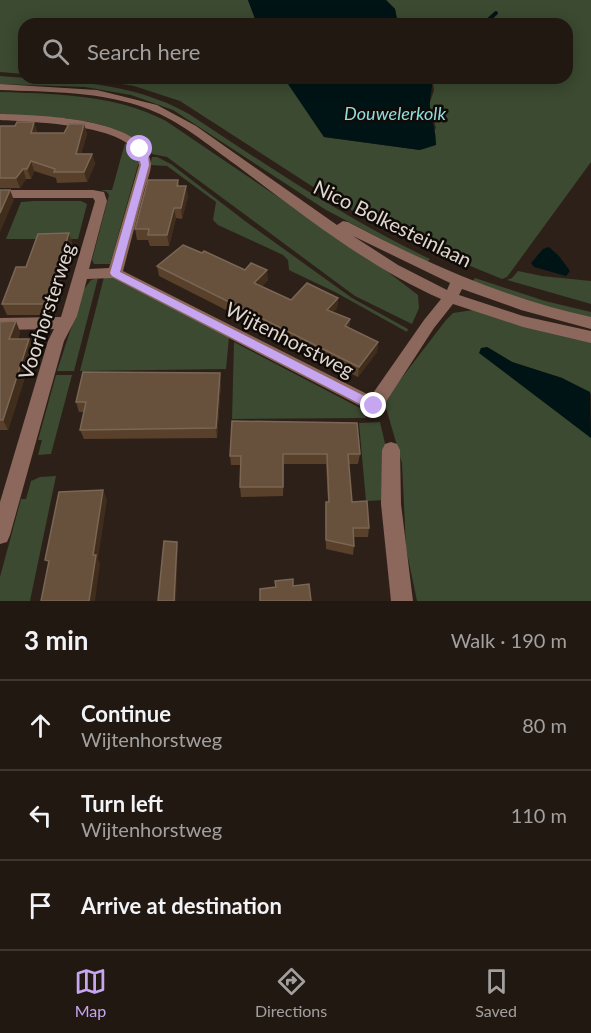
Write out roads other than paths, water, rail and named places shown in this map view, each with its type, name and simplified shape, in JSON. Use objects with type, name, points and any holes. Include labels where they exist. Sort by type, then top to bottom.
[{"type":"street","name":"Nico Bolkesteinlaan","points":[[0,87],[91,92],[151,106],[193,129],[414,281],[485,310],[536,325],[591,337]]},
{"type":"street","points":[[0,117],[55,120],[94,127],[129,141],[140,149],[144,155],[145,165],[115,273]]},
{"type":"street","name":"Nico Bolkesteinlaan","points":[[280,189],[406,258],[458,281],[511,301],[591,323]]},
{"type":"street","name":"Voorhorsterweg","points":[[0,194],[99,195],[101,201],[81,274],[66,323],[57,341],[0,535]]},
{"type":"street","name":"Wijtenhorstweg","points":[[81,274],[115,273],[374,406],[429,324],[451,297],[458,281]]},
{"type":"street","points":[[0,324],[66,323]]},
{"type":"street","points":[[391,450],[391,504],[402,601]]},
{"type":"water","points":[[248,0],[386,0],[395,9],[397,18],[255,18]]},
{"type":"water","name":"Douwelerkolk","points":[[288,84],[432,84],[430,107],[436,145],[420,150],[324,137]]},
{"type":"water","points":[[549,247],[570,271],[566,276],[534,267],[531,263],[543,249]]},
{"type":"water","points":[[487,347],[512,362],[562,378],[590,392],[591,438],[479,353],[481,348]]},
{"type":"waterway","points":[[491,18],[496,13]]}]
